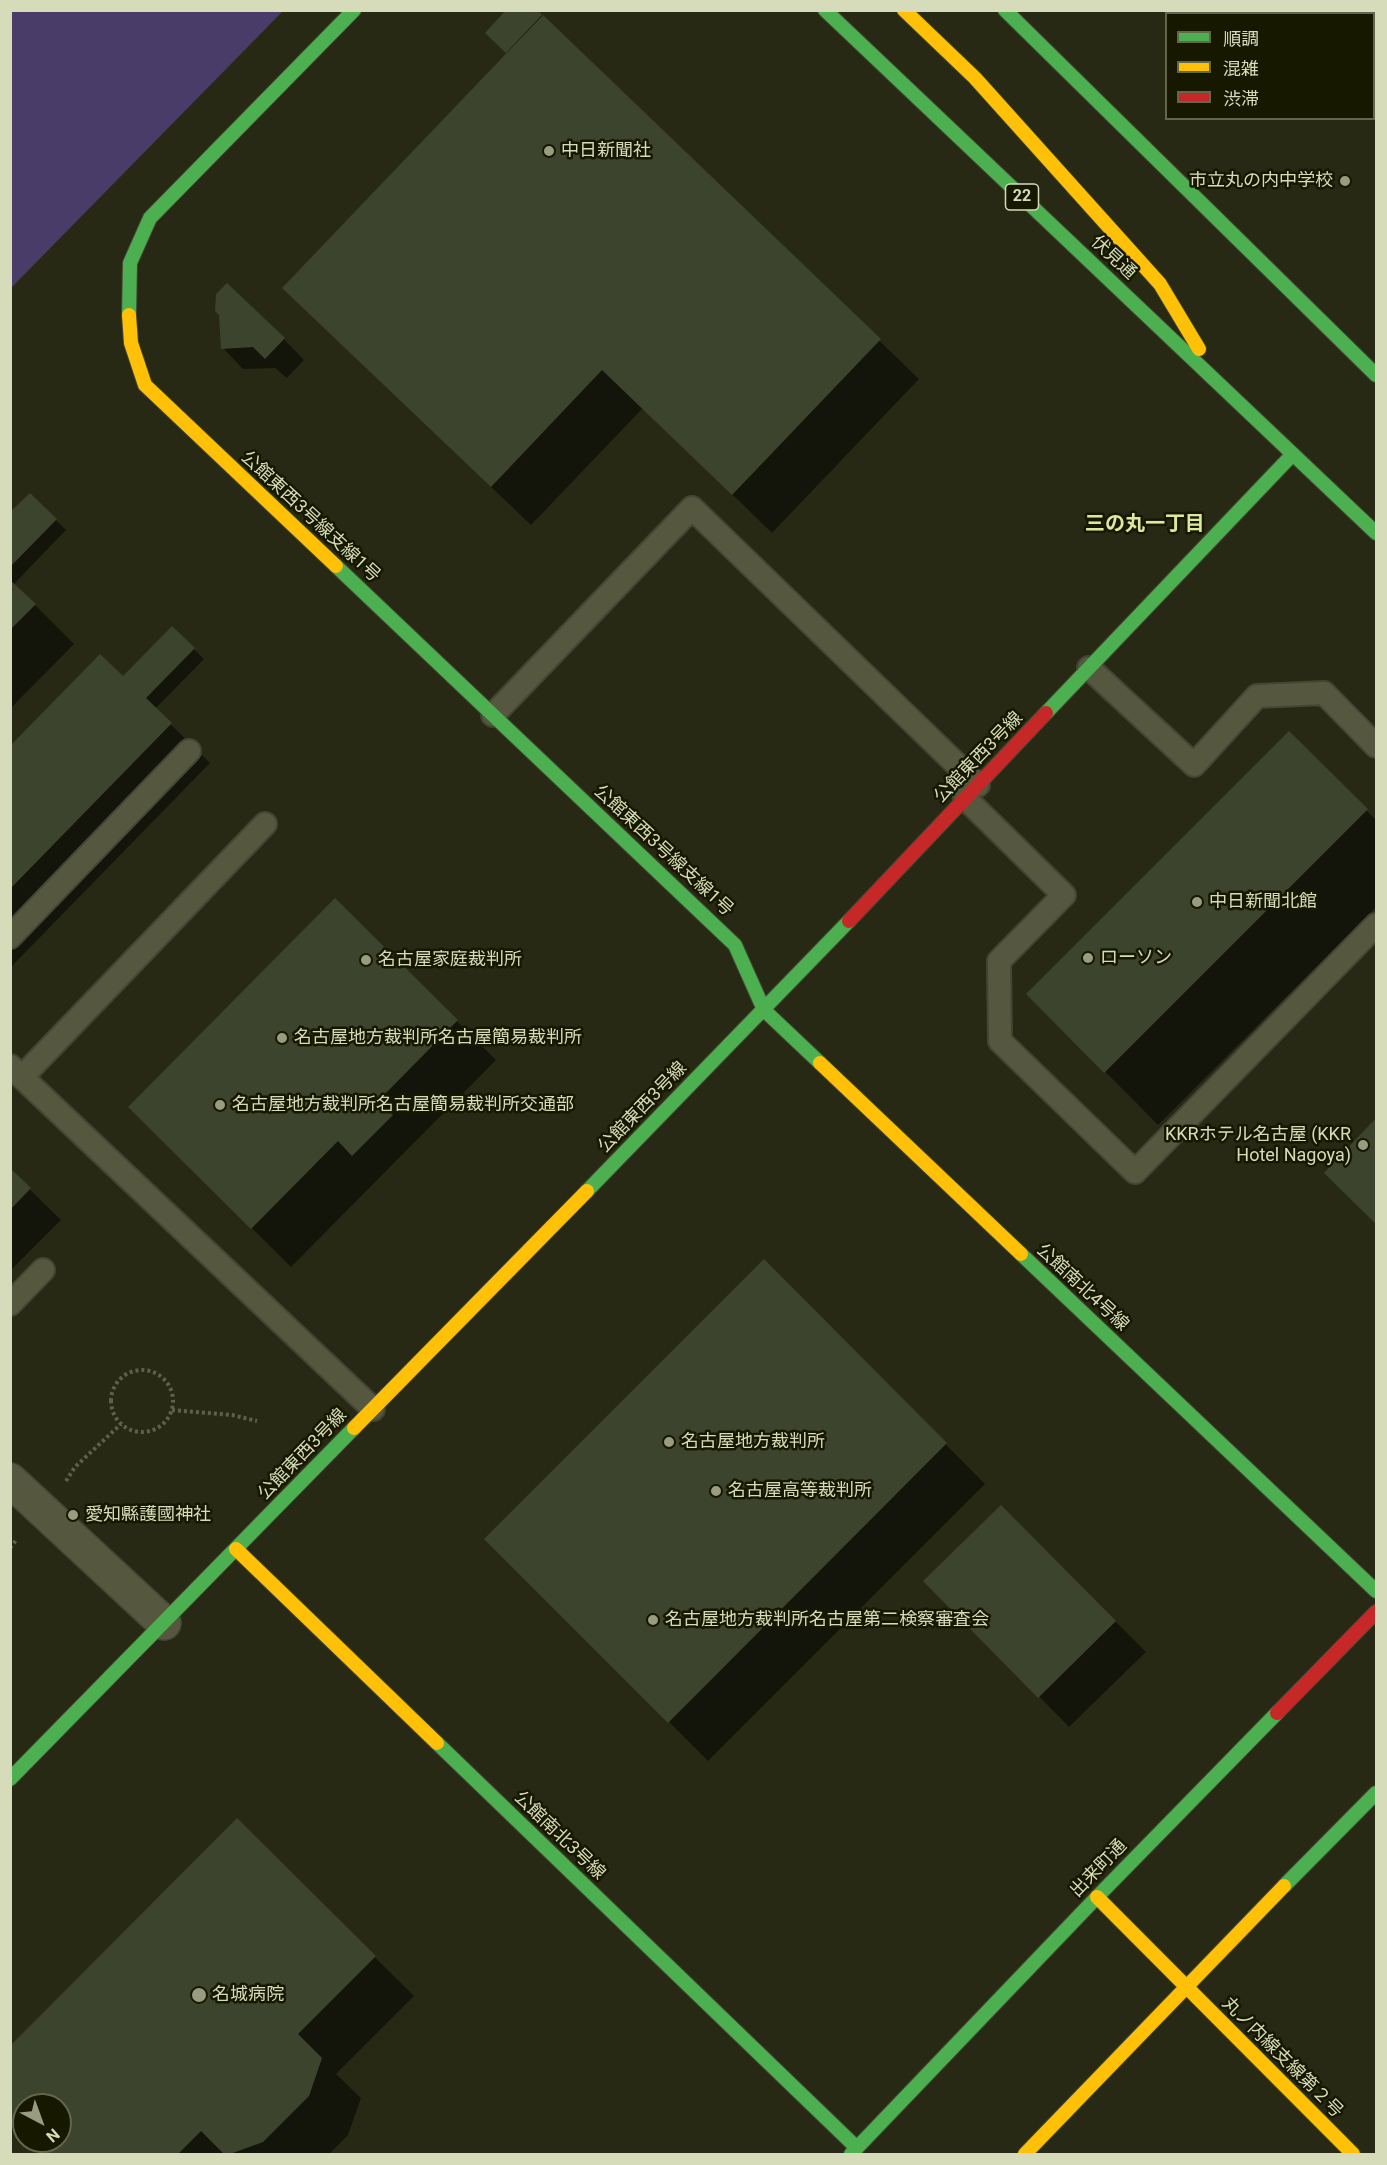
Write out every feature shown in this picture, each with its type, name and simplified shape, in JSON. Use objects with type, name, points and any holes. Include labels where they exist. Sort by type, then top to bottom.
[{"type":"main road","name":"公館東西3号線支線1号","points":[[354,10],[150,218],[130,263],[128,308],[130,343],[145,385],[735,945],[764,1010]]},
{"type":"main road","name":"伏見通","points":[[825,10],[1377,534]]},
{"type":"main road","points":[[904,10],[975,78],[1160,284],[1219,383]]},
{"type":"main road","points":[[1005,10],[1377,375]]},
{"type":"main road","name":"公館東西3号線","points":[[10,1779],[764,1010],[1293,454]]},
{"type":"main road","name":"公館南北4号線","points":[[764,1010],[1377,1591]]},
{"type":"main road","name":"公館南北3号線","points":[[236,1549],[854,2151]]},
{"type":"main road","name":"出来町通","points":[[854,2151],[1097,1897],[1377,1612]]},
{"type":"main road","points":[[1025,2154],[1185,1987],[1377,1793]]},
{"type":"main road","name":"丸ノ内線支線第２号","points":[[1097,1897],[1353,2154]]},
{"type":"street","points":[[10,1480],[164,1623]]},
{"type":"lane","points":[[493,715],[692,508],[972,792],[1064,895],[999,961],[1000,1041],[1135,1172],[1377,925]]},
{"type":"lane","points":[[1089,668],[1194,765],[1257,696],[1324,693],[1377,746]]},
{"type":"lane","points":[[10,938],[189,751]]},
{"type":"lane","points":[[265,824],[16,1072],[373,1409]]},
{"type":"lane","points":[[10,1304],[43,1270]]},
{"type":"path","points":[[149,1370],[159,1374],[172,1390],[174,1400],[172,1410],[160,1427],[140,1432],[129,1430],[114,1416],[111,1407],[114,1386],[129,1372],[149,1370]]},
{"type":"path","points":[[172,1410],[232,1415],[256,1421]]},
{"type":"shaded area","points":[[10,11],[283,11],[11,288]]},
{"type":"building","points":[[506,10],[538,10],[542,15],[506,53],[485,33]]},
{"type":"building","name":"中日新聞社","points":[[543,15],[881,339],[732,495],[602,370],[491,487],[282,288]]},
{"type":"building","points":[[227,283],[285,338],[265,359],[253,347],[221,349],[219,315],[215,311],[216,294]]},
{"type":"building","points":[[30,493],[57,519],[10,567],[10,512]]},
{"type":"building","points":[[10,580],[36,604],[10,630]]},
{"type":"building","points":[[172,626],[195,648],[146,698],[172,723],[10,889],[10,746],[100,654],[123,676]]},
{"type":"building","name":"中日新聞北館","points":[[1289,731],[1368,809],[1104,1073],[1026,994]]},
{"type":"building","points":[[335,898],[458,1020],[378,1101],[393,1115],[352,1156],[338,1141],[251,1229],[128,1107]]},
{"type":"building","name":"KKRホテル名古屋 (KKR Hotel Nagoya)","points":[[1376,1118],[1376,1224],[1324,1173]]},
{"type":"building","points":[[10,1168],[31,1188],[10,1210]]},
{"type":"building","name":"名古屋高等裁判所","points":[[764,1259],[947,1443],[668,1723],[484,1539]]},
{"type":"building","points":[[1001,1505],[1116,1621],[1038,1698],[923,1581]]},
{"type":"building","name":"名城病院","points":[[237,1818],[376,1956],[298,2034],[322,2058],[309,2096],[263,2142],[230,2154],[224,2154],[201,2131],[178,2154],[46,2154],[72,2153],[72,2093],[12,2093],[12,2121],[10,2119],[10,2046]]},
{"type":"traffic: fast","points":[[129,315],[130,263],[150,218],[354,10]]},
{"type":"traffic: fast","points":[[825,10],[1376,533]]},
{"type":"traffic: fast","points":[[1005,10],[1376,375]]},
{"type":"traffic: fast","points":[[1046,713],[1293,454]]},
{"type":"traffic: fast","points":[[336,566],[735,945],[764,1010],[820,1063]]},
{"type":"traffic: fast","points":[[587,1191],[849,921]]},
{"type":"traffic: fast","points":[[1021,1254],[1376,1591]]},
{"type":"traffic: fast","points":[[10,1779],[354,1428]]},
{"type":"traffic: fast","points":[[851,2154],[1277,1713]]},
{"type":"traffic: fast","points":[[437,1743],[857,2148]]},
{"type":"traffic: fast","points":[[1284,1886],[1376,1793]]},
{"type":"traffic: slow","points":[[904,10],[975,78],[1160,284],[1199,349]]},
{"type":"traffic: slow","points":[[129,315],[131,343],[145,385],[336,566]]},
{"type":"traffic: slow","points":[[820,1063],[1021,1254]]},
{"type":"traffic: slow","points":[[354,1428],[587,1191]]},
{"type":"traffic: slow","points":[[236,1549],[437,1743]]},
{"type":"traffic: slow","points":[[1025,2154],[1284,1886]]},
{"type":"traffic: slow","points":[[1097,1897],[1353,2154]]},
{"type":"traffic: jam","points":[[849,921],[1046,713]]},
{"type":"traffic: jam","points":[[1277,1713],[1376,1612]]},
{"type":"place","name":"中日新聞社","points":[[549,151]]},
{"type":"place","name":"市立丸の内中学校","points":[[1345,181]]},
{"type":"place","name":"中日新聞北館","points":[[1197,902]]},
{"type":"place","name":"ローソン","points":[[1088,958]]},
{"type":"place","name":"名古屋家庭裁判所","points":[[366,960]]},
{"type":"place","name":"名古屋地方裁判所名古屋簡易裁判所","points":[[282,1038]]},
{"type":"place","name":"名古屋地方裁判所名古屋簡易裁判所交通部","points":[[220,1105]]},
{"type":"place","name":"KKRホテル名古屋 (KKR Hotel Nagoya)","points":[[1363,1145]]},
{"type":"place","name":"名古屋地方裁判所","points":[[669,1442]]},
{"type":"place","name":"名古屋高等裁判所","points":[[716,1491]]},
{"type":"place","name":"愛知縣護國神社","points":[[73,1515]]},
{"type":"place","name":"名古屋地方裁判所名古屋第二検察審査会","points":[[653,1620]]},
{"type":"place","name":"名城病院","points":[[199,1995]]},
{"type":"district","name":"三の丸一丁目","points":[[1145,525]]}]
